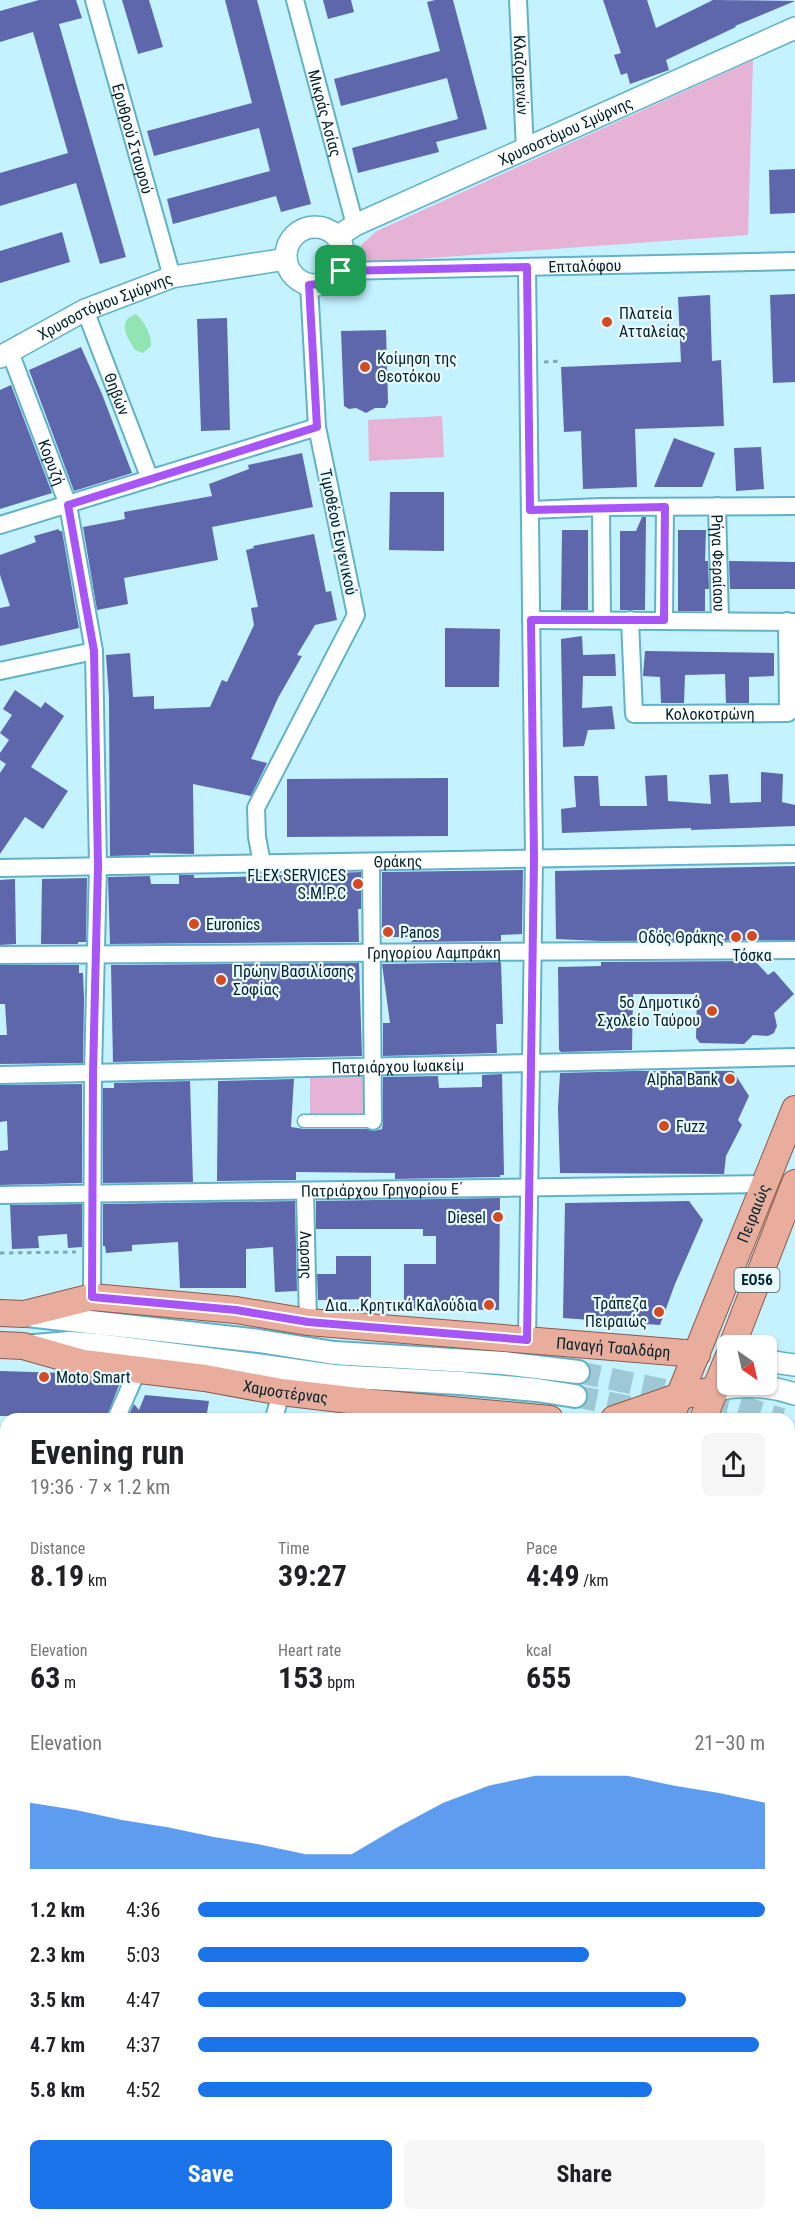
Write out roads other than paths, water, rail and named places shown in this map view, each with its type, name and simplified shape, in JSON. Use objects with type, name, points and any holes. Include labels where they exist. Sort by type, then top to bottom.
[{"type":"main road","name":"Πειραιώς","points":[[673,1413],[795,1109]]},
{"type":"main road","name":"Πειραιώς","points":[[736,1335],[795,1183]]},
{"type":"main road","name":"Παναγή Τσαλδάρη","points":[[12,1314],[92,1297],[226,1308],[308,1322],[697,1354]]},
{"type":"main road","points":[[12,1314],[259,1341],[334,1353],[470,1361],[578,1372]]},
{"type":"main road","points":[[12,1346],[70,1343],[97,1345],[333,1376],[470,1384],[575,1396]]},
{"type":"main road","name":"Χαμοστέρνας","points":[[12,1346],[83,1363],[205,1377],[281,1392],[484,1413]]},
{"type":"main road","points":[[706,1413],[717,1385]]},
{"type":"main road","points":[[631,1413],[681,1396],[715,1390]]},
{"type":"street","name":"Ερυθρού Σταυρού","points":[[94,0],[172,277]]},
{"type":"street","name":"Μικράς Ασίας","points":[[295,0],[356,225]]},
{"type":"street","name":"Κλαζομενών","points":[[518,0],[525,150]]},
{"type":"street","name":"Χρυσοστόμου Σμύρνης","points":[[337,237],[356,225],[795,28]]},
{"type":"street","points":[[319,227],[329,230],[337,237],[344,253],[341,271],[327,283],[309,285],[293,276],[286,259],[291,239],[308,228],[319,227]]},
{"type":"street","name":"Χρυσοστόμου Σμύρνης","points":[[5,355],[85,310],[172,277],[286,259]]},
{"type":"street","name":"Επταλόφου","points":[[341,271],[795,261]]},
{"type":"street","points":[[527,267],[534,858],[527,1340]]},
{"type":"street","name":"Τιμοθέου Ευγενικού","points":[[262,864],[257,837],[256,808],[356,615],[317,427],[309,285]]},
{"type":"street","name":"Θηβών","points":[[85,310],[150,478]]},
{"type":"street","name":"Κορυζή","points":[[5,355],[68,505],[94,651],[98,866],[93,1073],[92,1297]]},
{"type":"street","points":[[0,525],[317,427]]},
{"type":"street","name":"Ρήγα Φεραίαου","points":[[717,506],[720,620]]},
{"type":"street","points":[[530,510],[601,507],[795,506]]},
{"type":"street","points":[[601,507],[602,620]]},
{"type":"street","points":[[664,620],[665,507]]},
{"type":"street","points":[[531,620],[791,621]]},
{"type":"street","name":"Κολοκοτρώνη","points":[[630,620],[633,714],[788,713],[791,621]]},
{"type":"street","points":[[0,671],[94,651]]},
{"type":"street","name":"Θράκης","points":[[0,868],[795,854]]},
{"type":"street","points":[[304,1121],[373,1121],[371,862]]},
{"type":"street","name":"Γρηγορίου Λαμπράκη","points":[[0,955],[795,950]]},
{"type":"street","name":"Πατριάρχου Ιωακείμ","points":[[0,1076],[795,1057]]},
{"type":"street","name":"Πατριάρχου Γρηγορίου Ε΄","points":[[0,1195],[765,1184]]},
{"type":"street","name":"Λαρσης","points":[[305,1191],[308,1322]]},
{"type":"street","name":"Παναγή Τσαλδάρη","points":[[697,1354],[717,1356]]},
{"type":"street","points":[[777,1363],[795,1365]]},
{"type":"street","points":[[119,1413],[138,1369]]},
{"type":"street","points":[[715,1390],[757,1386],[779,1388],[795,1394]]},
{"type":"street","points":[[275,1413],[281,1392]]},
{"type":"tunnel","points":[[578,1372],[736,1405],[762,1413]]},
{"type":"tunnel","points":[[575,1396],[659,1413]]},
{"type":"place","name":"Πλατεία Ατταλείας","points":[[607,322]]},
{"type":"place","name":"Κοίμηση της Θεοτόκου","points":[[365,367]]},
{"type":"place","name":"FLEX SERVICES S.M.P.C","points":[[358,884]]},
{"type":"place","name":"Euronics","points":[[194,924]]},
{"type":"place","name":"Panos","points":[[388,932]]},
{"type":"place","name":"Τόσκα","points":[[752,936]]},
{"type":"place","name":"Οδός Θράκης","points":[[736,937]]},
{"type":"place","name":"Πρώην Βασιλίσσης Σοφίας","points":[[221,980]]},
{"type":"place","name":"5ο Δημοτικό Σχολείο Ταύρου","points":[[712,1011]]},
{"type":"place","name":"Alpha Bank","points":[[730,1079]]},
{"type":"place","name":"Fuzz","points":[[664,1126]]},
{"type":"place","name":"Diesel","points":[[498,1217]]},
{"type":"place","name":"Δια...Κρητικά Καλούδια","points":[[489,1305]]},
{"type":"place","name":"Τράπεζα Πειραιώς","points":[[659,1312]]},
{"type":"place","name":"Moto Smart","points":[[44,1377]]}]
